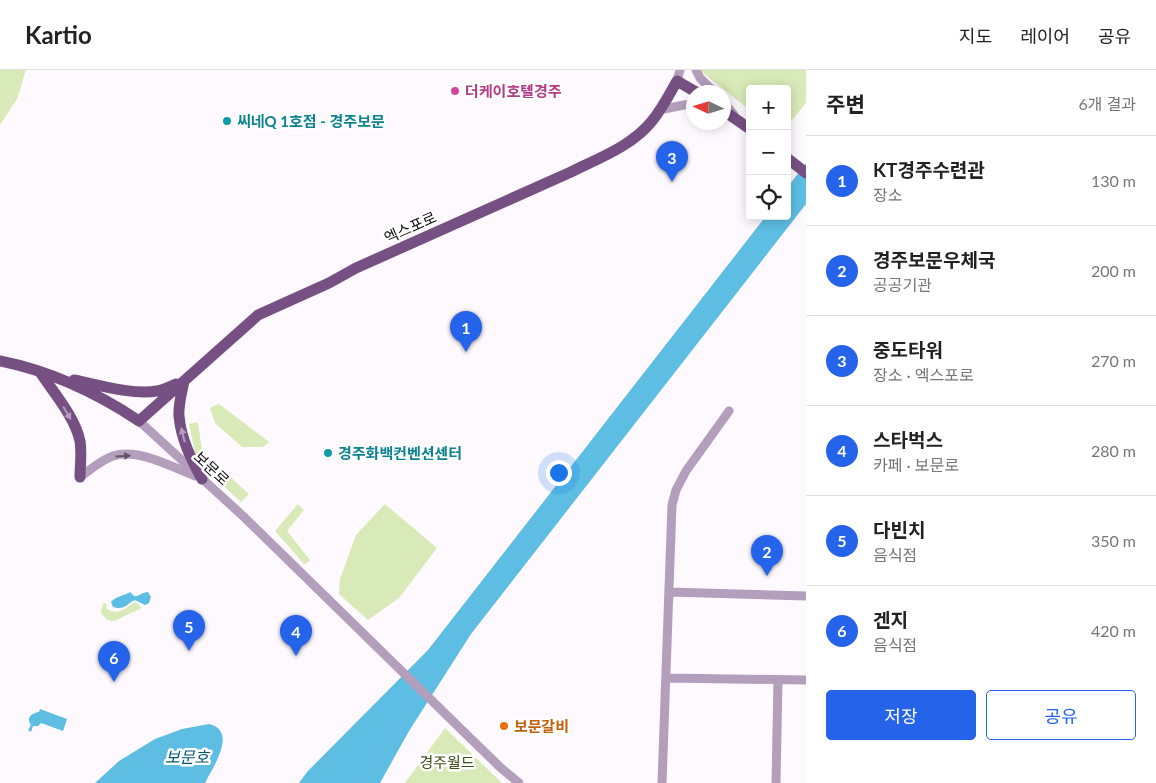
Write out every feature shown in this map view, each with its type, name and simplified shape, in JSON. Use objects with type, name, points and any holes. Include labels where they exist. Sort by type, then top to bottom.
[{"type":"main road","name":"엑스포로","points":[[139,422],[258,314],[603,157],[627,143],[652,121],[679,76],[689,85]]},
{"type":"main road","points":[[731,117],[745,126]]},
{"type":"main road","points":[[791,161],[806,173]]},
{"type":"main road","name":"보문로","points":[[0,361],[24,366],[72,384],[117,407],[139,422]]},
{"type":"main road","points":[[40,372],[111,388],[149,392],[184,381]]},
{"type":"main road","points":[[40,372],[75,427],[80,444],[80,477]]},
{"type":"main road","points":[[184,381],[179,416],[186,447],[202,479]]},
{"type":"street","points":[[696,70],[700,78],[707,85]]},
{"type":"street","points":[[659,110],[686,105]]},
{"type":"street","points":[[731,111],[745,126]]},
{"type":"street","points":[[662,783],[672,505],[676,490],[686,471],[729,411]]},
{"type":"street","name":"보문로","points":[[139,422],[244,517],[501,768],[519,783]]},
{"type":"street","points":[[80,477],[112,457],[125,455],[148,458],[202,479]]},
{"type":"street","points":[[669,592],[806,596]]},
{"type":"street","points":[[666,678],[806,680]]},
{"type":"street","points":[[776,783],[778,680]]},
{"type":"green space","points":[[0,70],[26,70],[17,99],[0,125]]},
{"type":"green space","points":[[699,70],[806,70],[806,103],[791,121],[791,85],[746,85],[746,107],[731,95],[731,85],[718,85]]},
{"type":"green space","points":[[218,404],[269,442],[263,447],[242,447],[215,423],[210,408]]},
{"type":"green space","points":[[198,422],[202,451],[217,465],[210,473],[196,457],[189,424]]},
{"type":"green space","points":[[224,471],[249,494],[241,502],[217,480]]},
{"type":"green space","points":[[298,504],[304,510],[287,531],[310,560],[304,564],[275,531]]},
{"type":"green space","points":[[385,504],[437,548],[399,598],[368,620],[339,594],[340,579],[356,535]]},
{"type":"green space","points":[[135,602],[142,608],[114,621],[107,620],[101,613],[104,603],[107,604],[106,608],[110,611],[118,612]]},
{"type":"green space","name":"경주월드","points":[[445,728],[502,783],[405,783]]},
{"type":"water","points":[[806,163],[806,204],[471,634],[409,731],[380,783],[299,783],[307,772],[428,650],[763,220],[791,220],[791,183]]},
{"type":"water","points":[[130,592],[136,596],[148,592],[151,597],[149,603],[145,605],[138,601],[132,601],[122,608],[113,607],[111,602],[113,600]]},
{"type":"water","points":[[40,709],[67,719],[63,731],[41,723],[38,726],[33,726],[31,732],[28,730],[31,725],[30,716],[39,712]]},
{"type":"water","name":"보문호","points":[[209,724],[217,728],[222,734],[223,742],[205,783],[95,783],[119,761],[155,739],[182,729]]},
{"type":"place","name":"더케이호텔경주","points":[[455,91]]},
{"type":"place","name":"씨네Q 1호점 - 경주보문","points":[[227,121]]},
{"type":"place","name":"중도타워","points":[[672,182]]},
{"type":"place","name":"KT경주수련관","points":[[466,352]]},
{"type":"place","name":"경주화백컨벤션센터","points":[[328,453]]},
{"type":"place","name":"경주보문우체국","points":[[767,576]]},
{"type":"place","name":"다빈치","points":[[189,651]]},
{"type":"place","name":"스타벅스","points":[[296,656]]},
{"type":"place","name":"겐지","points":[[114,682]]},
{"type":"place","name":"보문갈비","points":[[504,726]]}]
